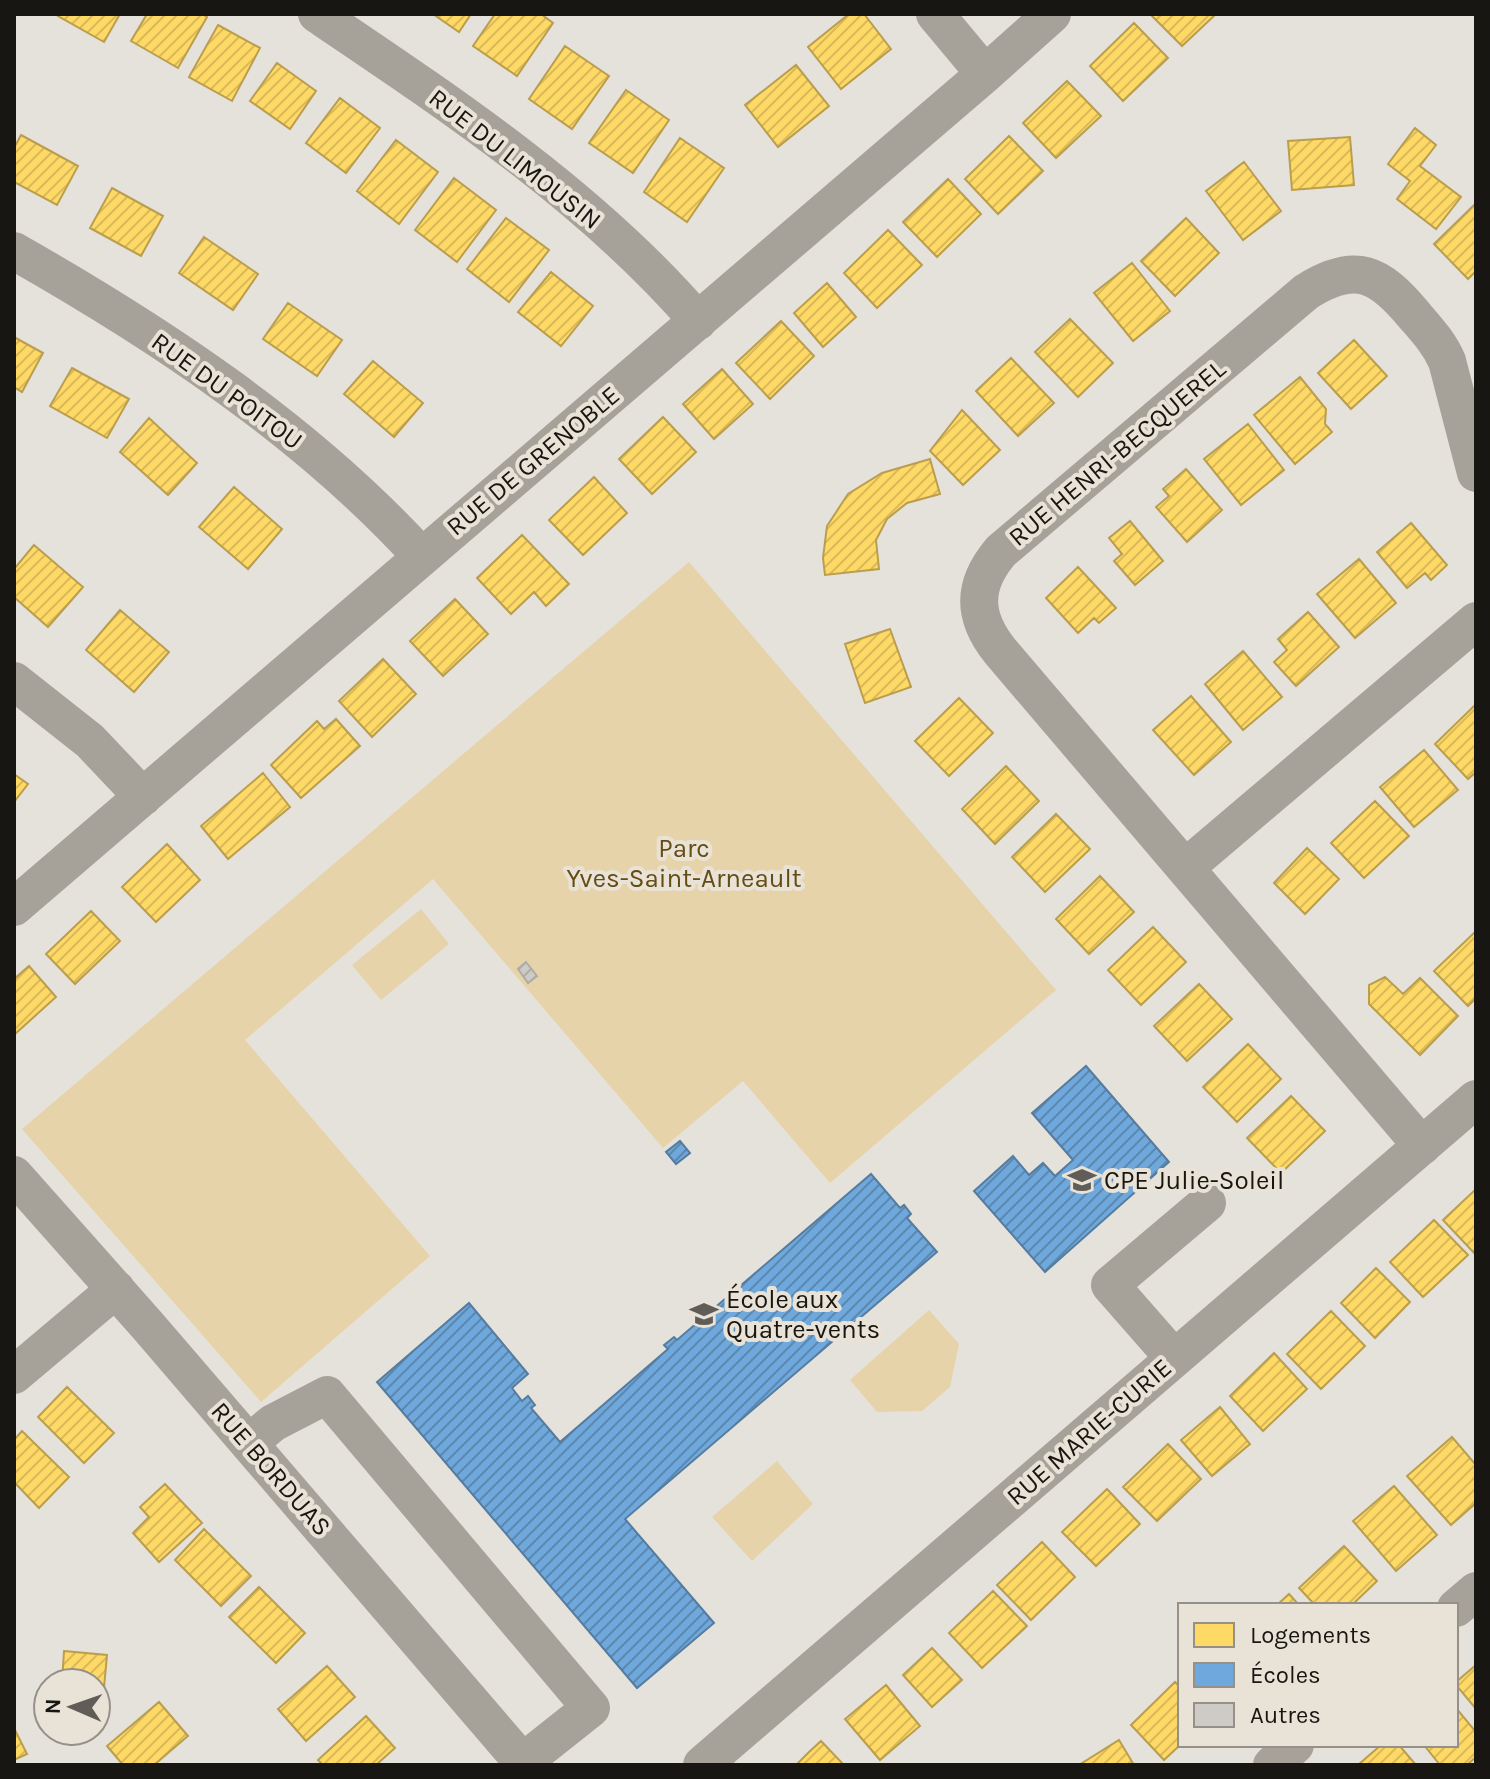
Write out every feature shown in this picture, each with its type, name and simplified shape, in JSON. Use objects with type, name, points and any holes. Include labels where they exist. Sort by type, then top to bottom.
[{"type":"street","name":"RUE DU LIMOUSIN","points":[[317,14],[484,131],[577,204],[651,268],[698,321]]},
{"type":"street","points":[[935,14],[985,74]]},
{"type":"street","name":"RUE DE GRENOBLE","points":[[14,907],[1052,14]]},
{"type":"street","name":"RUE DU POITOU","points":[[14,251],[167,345],[281,428],[362,495],[421,556]]},
{"type":"street","name":"RUE HENRI-BECQUEREL","points":[[1422,1146],[992,641],[984,628],[979,594],[983,577],[991,563],[1013,541],[1290,305],[1320,283],[1333,278],[1357,276],[1380,280],[1391,288],[1440,346],[1447,361],[1476,473]]},
{"type":"street","points":[[1185,868],[1476,621]]},
{"type":"street","points":[[14,681],[90,741],[143,797]]},
{"type":"street","name":"RUE MARIE-CURIE","points":[[702,1765],[1476,1099]]},
{"type":"street","name":"RUE BORDUAS","points":[[14,1175],[116,1289],[524,1764]]},
{"type":"street","points":[[1174,1358],[1110,1285],[1207,1203]]},
{"type":"street","points":[[14,1375],[116,1289]]},
{"type":"street","points":[[249,1443],[273,1423],[327,1395],[591,1708],[524,1764]]},
{"type":"street","points":[[1458,1606],[1476,1591]]},
{"type":"street","points":[[1272,1765],[1293,1747]]},
{"type":"green space","name":"Parc Yves-Saint-Arneault","points":[[689,562],[1056,990],[830,1183],[743,1081],[663,1148],[433,879],[245,1040],[430,1256],[261,1402],[22,1129]]},
{"type":"green space","points":[[421,909],[449,944],[381,1000],[352,965]]},
{"type":"green space","points":[[929,1310],[959,1344],[950,1387],[922,1411],[877,1412],[850,1380]]},
{"type":"green space","points":[[777,1461],[813,1504],[752,1561],[712,1517]]},
{"type":"building: Logements","points":[[59,14],[120,14],[104,42]]},
{"type":"building: Logements","points":[[147,14],[202,14],[207,17],[178,68],[131,41]]},
{"type":"building: Logements","points":[[433,14],[471,14],[459,32]]},
{"type":"building: Logements","points":[[495,14],[541,14],[553,23],[517,76],[473,46]]},
{"type":"building: Logements","points":[[849,14],[864,14],[891,49],[841,89],[808,47]]},
{"type":"building: Logements","points":[[1150,14],[1216,14],[1182,46]]},
{"type":"building: Logements","points":[[1134,23],[1168,58],[1123,101],[1090,66]]},
{"type":"building: Logements","points":[[218,25],[260,48],[232,101],[189,77]]},
{"type":"building: Logements","points":[[565,46],[609,76],[572,129],[529,99]]},
{"type":"building: Logements","points":[[277,63],[316,91],[290,129],[250,101]]},
{"type":"building: Logements","points":[[796,65],[829,106],[778,147],[745,105]]},
{"type":"building: Logements","points":[[1067,81],[1101,116],[1056,158],[1023,123]]},
{"type":"building: Logements","points":[[626,90],[669,120],[633,173],[589,143]]},
{"type":"building: Logements","points":[[340,98],[380,128],[346,173],[306,143]]},
{"type":"building: Logements","points":[[1415,128],[1436,145],[1420,166],[1461,197],[1436,229],[1397,199],[1410,181],[1388,164]]},
{"type":"building: Logements","points":[[21,135],[78,166],[57,205],[14,182],[14,148]]},
{"type":"building: Logements","points":[[1009,136],[1043,171],[998,214],[965,179]]},
{"type":"building: Logements","points":[[1350,137],[1354,185],[1292,190],[1288,141]]},
{"type":"building: Logements","points":[[680,138],[724,168],[687,222],[644,192]]},
{"type":"building: Logements","points":[[396,140],[438,172],[399,224],[357,191]]},
{"type":"building: Logements","points":[[1244,162],[1281,211],[1243,240],[1206,191]]},
{"type":"building: Logements","points":[[454,178],[496,210],[457,262],[415,230]]},
{"type":"building: Logements","points":[[948,179],[981,214],[937,257],[903,222]]},
{"type":"building: Logements","points":[[112,188],[163,216],[141,256],[90,228]]},
{"type":"building: Logements","points":[[1476,203],[1476,271],[1468,279],[1434,244]]},
{"type":"building: Logements","points":[[506,218],[549,250],[509,302],[467,269]]},
{"type":"building: Logements","points":[[1186,218],[1219,253],[1175,296],[1141,261]]},
{"type":"building: Logements","points":[[888,230],[922,265],[877,308],[844,273]]},
{"type":"building: Logements","points":[[204,237],[258,274],[233,310],[179,273]]},
{"type":"building: Logements","points":[[1132,263],[1170,311],[1133,341],[1094,293]]},
{"type":"building: Logements","points":[[551,272],[593,306],[561,346],[518,312]]},
{"type":"building: Logements","points":[[827,283],[856,317],[823,347],[794,313]]},
{"type":"building: Logements","points":[[288,303],[342,340],[317,376],[263,339]]},
{"type":"building: Logements","points":[[1070,319],[1113,363],[1078,397],[1035,352]]},
{"type":"building: Logements","points":[[781,321],[814,356],[770,399],[736,363]]},
{"type":"building: Logements","points":[[14,337],[43,353],[22,392],[14,387]]},
{"type":"building: Logements","points":[[1354,340],[1387,376],[1351,409],[1318,373]]},
{"type":"building: Logements","points":[[1011,358],[1054,403],[1018,436],[976,391]]},
{"type":"building: Logements","points":[[373,361],[423,403],[394,437],[344,394]]},
{"type":"building: Logements","points":[[72,368],[129,399],[107,438],[50,406]]},
{"type":"building: Logements","points":[[722,369],[753,404],[714,439],[683,404]]},
{"type":"building: Logements","points":[[1300,377],[1326,409],[1325,424],[1332,432],[1295,464],[1254,415]]},
{"type":"building: Logements","points":[[962,410],[1000,450],[963,485],[930,451]]},
{"type":"building: Logements","points":[[663,417],[696,452],[652,494],[619,459]]},
{"type":"building: Logements","points":[[149,418],[197,463],[168,495],[120,452]]},
{"type":"building: Logements","points":[[1248,424],[1284,470],[1241,505],[1204,459]]},
{"type":"building: Logements","points":[[930,459],[940,494],[907,503],[887,519],[876,540],[879,569],[825,575],[823,558],[827,526],[848,494],[882,473]]},
{"type":"building: Logements","points":[[1186,469],[1222,510],[1187,542],[1156,507],[1169,496],[1163,489]]},
{"type":"building: Logements","points":[[594,477],[627,513],[583,555],[549,520]]},
{"type":"building: Logements","points":[[234,487],[282,529],[248,569],[199,527]]},
{"type":"building: Logements","points":[[1130,521],[1163,561],[1135,585],[1114,561],[1122,554],[1109,538]]},
{"type":"building: Logements","points":[[1411,523],[1447,565],[1431,580],[1425,573],[1407,588],[1377,552]]},
{"type":"building: Logements","points":[[522,535],[569,584],[546,606],[534,592],[511,614],[477,578]]},
{"type":"building: Logements","points":[[34,545],[83,587],[48,627],[14,597],[14,569]]},
{"type":"building: Logements","points":[[1359,559],[1396,603],[1355,638],[1317,594]]},
{"type":"building: Logements","points":[[1078,567],[1116,608],[1099,623],[1094,618],[1078,633],[1046,598]]},
{"type":"building: Logements","points":[[455,599],[488,634],[443,676],[410,641]]},
{"type":"building: Logements","points":[[120,610],[169,652],[134,692],[86,650]]},
{"type":"building: Logements","points":[[1308,612],[1339,647],[1296,686],[1274,662],[1287,650],[1278,639]]},
{"type":"building: Logements","points":[[890,629],[911,687],[865,703],[845,644]]},
{"type":"building: Logements","points":[[1243,651],[1282,697],[1243,730],[1205,684]]},
{"type":"building: Logements","points":[[383,659],[416,694],[372,737],[339,701]]},
{"type":"building: Logements","points":[[1191,696],[1231,742],[1194,775],[1153,730]]},
{"type":"building: Logements","points":[[959,698],[993,733],[949,776],[915,741]]},
{"type":"building: Logements","points":[[1476,704],[1476,772],[1468,779],[1435,744]]},
{"type":"building: Logements","points":[[336,719],[360,746],[301,798],[271,765],[317,721],[324,729]]},
{"type":"building: Logements","points":[[1424,750],[1458,790],[1414,827],[1380,787]]},
{"type":"building: Logements","points":[[1006,766],[1039,801],[995,844],[962,809]]},
{"type":"building: Logements","points":[[263,773],[290,807],[228,859],[201,826]]},
{"type":"building: Logements","points":[[14,774],[28,784],[14,802]]},
{"type":"building: Logements","points":[[1375,801],[1409,836],[1364,878],[1331,843]]},
{"type":"building: Logements","points":[[1056,814],[1090,849],[1045,892],[1012,857]]},
{"type":"building: Logements","points":[[167,844],[200,880],[156,922],[122,887]]},
{"type":"building: Logements","points":[[1307,848],[1339,879],[1305,914],[1274,883]]},
{"type":"building: Logements","points":[[1100,876],[1134,912],[1089,954],[1056,919]]},
{"type":"building: Logements","points":[[91,911],[120,941],[75,984],[46,954]]},
{"type":"building: Logements","points":[[1153,927],[1186,962],[1141,1005],[1108,970]]},
{"type":"building: Logements","points":[[1476,931],[1476,998],[1468,1006],[1434,971]]},
{"type":"building: Logements","points":[[29,966],[56,997],[15,1034],[14,979]]},
{"type":"building: Logements","points":[[1385,977],[1403,994],[1420,978],[1458,1016],[1420,1055],[1369,1004],[1369,985]]},
{"type":"building: Logements","points":[[1199,984],[1232,1019],[1187,1061],[1154,1026]]},
{"type":"building: Logements","points":[[1248,1044],[1281,1079],[1237,1122],[1203,1087]]},
{"type":"building: Logements","points":[[1291,1096],[1325,1131],[1281,1173],[1247,1138]]},
{"type":"building: Logements","points":[[1476,1189],[1476,1255],[1443,1220]]},
{"type":"building: Logements","points":[[1434,1220],[1468,1255],[1423,1297],[1390,1262]]},
{"type":"building: Logements","points":[[1376,1268],[1410,1302],[1375,1338],[1341,1303]]},
{"type":"building: Logements","points":[[1331,1311],[1365,1346],[1321,1389],[1287,1354]]},
{"type":"building: Logements","points":[[1274,1353],[1307,1389],[1263,1431],[1230,1396]]},
{"type":"building: Logements","points":[[67,1387],[114,1433],[84,1463],[38,1417]]},
{"type":"building: Logements","points":[[1220,1407],[1250,1444],[1212,1476],[1181,1440]]},
{"type":"building: Logements","points":[[22,1431],[69,1477],[39,1508],[14,1482],[14,1440]]},
{"type":"building: Logements","points":[[1452,1437],[1476,1465],[1476,1503],[1451,1525],[1407,1476]]},
{"type":"building: Logements","points":[[1168,1444],[1201,1479],[1157,1521],[1123,1487]]},
{"type":"building: Logements","points":[[165,1484],[202,1523],[159,1562],[133,1533],[149,1517],[140,1507]]},
{"type":"building: Logements","points":[[1394,1486],[1437,1535],[1396,1571],[1353,1521]]},
{"type":"building: Logements","points":[[1107,1489],[1140,1524],[1096,1566],[1062,1532]]},
{"type":"building: Logements","points":[[204,1529],[251,1576],[221,1606],[175,1560]]},
{"type":"building: Logements","points":[[1042,1542],[1075,1577],[1031,1620],[997,1585]]},
{"type":"building: Logements","points":[[1344,1546],[1377,1581],[1354,1603],[1313,1603],[1299,1588]]},
{"type":"building: Logements","points":[[259,1587],[305,1633],[276,1663],[229,1617]]},
{"type":"building: Logements","points":[[993,1591],[1027,1626],[982,1668],[949,1633]]},
{"type":"building: Logements","points":[[1289,1594],[1297,1603],[1279,1603]]},
{"type":"building: Logements","points":[[932,1648],[962,1680],[932,1707],[903,1675]]},
{"type":"building: Logements","points":[[64,1651],[107,1655],[106,1667],[63,1667]]},
{"type":"building: Logements","points":[[1476,1665],[1476,1709],[1458,1687],[1458,1680]]},
{"type":"building: Logements","points":[[327,1666],[355,1697],[306,1741],[278,1709]]},
{"type":"building: Logements","points":[[1175,1682],[1178,1685],[1178,1747],[1164,1760],[1131,1725]]},
{"type":"building: Logements","points":[[886,1685],[920,1726],[880,1760],[845,1719]]},
{"type":"building: Logements","points":[[159,1702],[188,1736],[154,1765],[123,1765],[108,1747],[112,1747],[112,1742]]},
{"type":"building: Logements","points":[[1458,1710],[1476,1732],[1476,1757],[1467,1765],[1440,1765],[1426,1747],[1458,1747]]},
{"type":"building: Logements","points":[[366,1716],[395,1748],[376,1765],[323,1765],[318,1760]]},
{"type":"building: Logements","points":[[14,1728],[27,1754],[14,1760]]},
{"type":"building: Logements","points":[[1119,1740],[1134,1765],[1079,1765]]},
{"type":"building: Logements","points":[[821,1741],[844,1765],[796,1765],[809,1752]]},
{"type":"building: Logements","points":[[1379,1747],[1401,1747],[1416,1765],[1358,1765]]},
{"type":"building: Écoles","points":[[1086,1066],[1169,1162],[1045,1272],[974,1191],[1013,1156],[1029,1175],[1043,1163],[1055,1176],[1073,1160],[1032,1113]]},
{"type":"building: Écoles","points":[[680,1141],[690,1153],[676,1164],[666,1152]]},
{"type":"building: Écoles","points":[[871,1174],[900,1208],[904,1205],[911,1214],[907,1218],[937,1252],[625,1519],[714,1623],[637,1688],[377,1382],[469,1303],[528,1374],[512,1388],[522,1401],[528,1396],[535,1405],[531,1408],[560,1442],[668,1349],[664,1345],[674,1337],[677,1340]]},
{"type":"building: Autres","points":[[526,962],[537,976],[528,983],[518,969]]},
{"type":"place","name":"CPE Julie-Soleil","points":[[1082,1180]]},
{"type":"place","name":"École aux Quatre-vents","points":[[704,1314]]}]
